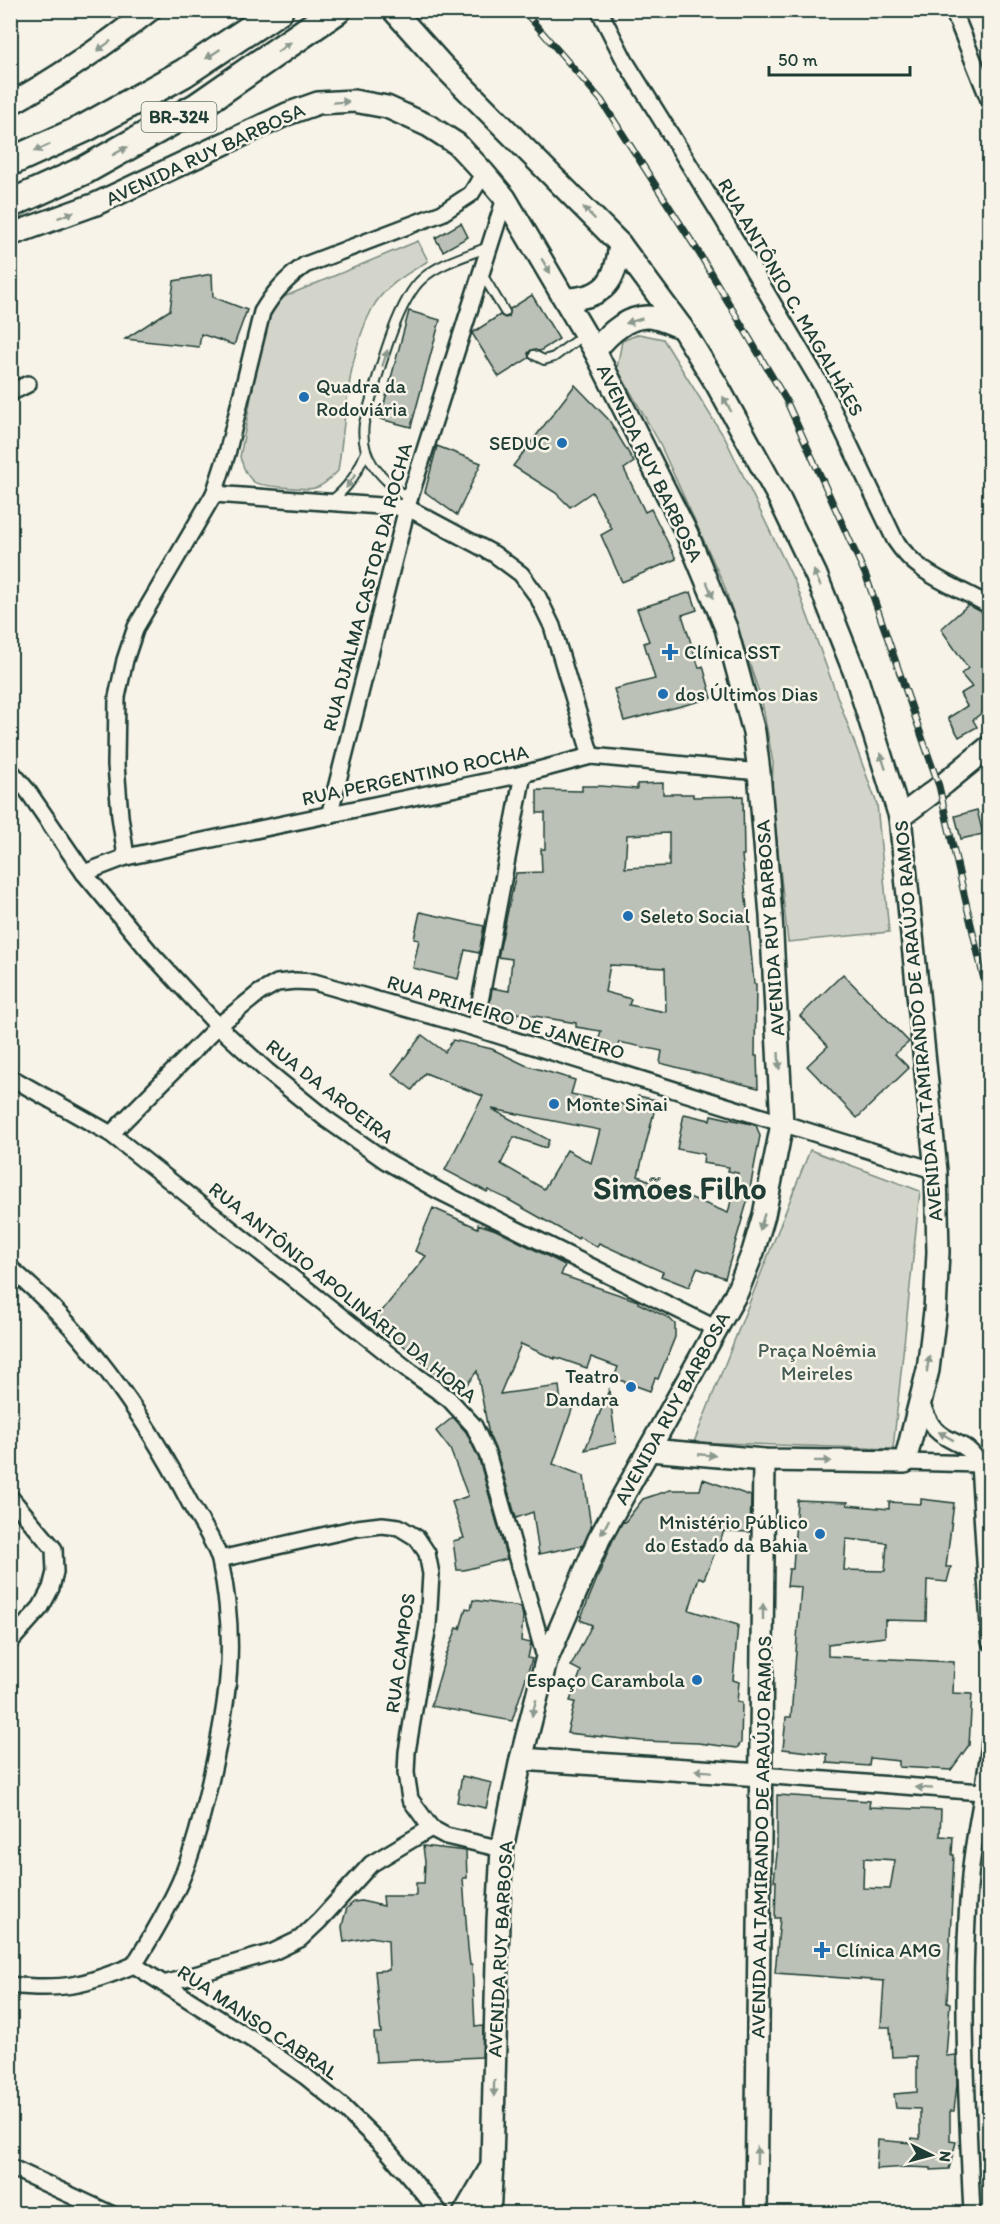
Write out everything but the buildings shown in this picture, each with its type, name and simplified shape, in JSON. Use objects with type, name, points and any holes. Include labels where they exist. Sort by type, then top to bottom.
[{"type":"highway","name":"BR-324","points":[[10,162],[85,128],[184,73],[279,10]]},
{"type":"highway","name":"BR-324","points":[[10,204],[85,170],[197,107],[337,11]]},
{"type":"main road","points":[[10,104],[98,51],[150,10]]},
{"type":"main road","name":"AVENIDA ALTAMIRANDO DE ARAÚJO RAMOS","points":[[393,12],[443,66],[620,244],[682,328],[717,385],[816,575],[856,676],[900,817],[936,1171],[938,1252],[936,1311],[928,1370],[905,1462]]},
{"type":"main road","name":"AVENIDA RUY BARBOSA","points":[[10,235],[96,204],[287,114],[318,103],[354,101],[387,106],[429,126],[457,144],[505,198],[566,299],[687,534],[726,628],[754,732],[771,916],[782,1124],[773,1179],[753,1252],[736,1292],[650,1450],[598,1539],[546,1661],[521,1759],[502,1849],[489,2214]]},
{"type":"main road","points":[[566,299],[586,297],[603,290],[615,270],[620,244]]},
{"type":"main road","points":[[590,342],[636,318],[652,317],[682,328]]},
{"type":"main road","points":[[900,817],[990,746]]},
{"type":"main road","points":[[650,1450],[764,1460],[905,1462]]},
{"type":"main road","name":"AVENIDA ALTAMIRANDO DE ARAÚJO RAMOS","points":[[756,2214],[764,1460]]},
{"type":"main road","points":[[521,1759],[761,1775]]},
{"type":"main road","points":[[464,2214],[492,2165]]},
{"type":"street","name":"RUA ANTÔNIO C. MAGALHÃES","points":[[599,10],[625,61],[723,219],[821,384],[895,540],[905,555],[918,567],[990,606]]},
{"type":"street","points":[[953,10],[990,102]]},
{"type":"street","points":[[126,857],[116,765],[117,697],[125,660],[136,627],[214,494],[227,454],[262,312],[273,294],[287,278],[305,265],[442,213],[471,194],[484,172]]},
{"type":"street","name":"RUA DJALMA CASTOR DA ROCHA","points":[[329,816],[409,504],[505,198]]},
{"type":"street","points":[[10,393],[28,384]]},
{"type":"street","points":[[214,494],[329,502],[409,504],[495,554],[521,574],[538,597],[552,626],[591,756]]},
{"type":"street","name":"RUA PERGENTINO ROCHA","points":[[84,873],[126,857],[523,774],[591,756],[759,772]]},
{"type":"street","name":"RUA DA AROEIRA","points":[[10,770],[27,790],[84,873],[149,951],[218,1026],[267,1071],[326,1119],[386,1161],[440,1191],[717,1329]]},
{"type":"street","points":[[475,1028],[523,774]]},
{"type":"street","name":"RUA PRIMEIRO DE JANEIRO","points":[[111,1134],[218,1026],[259,993],[277,983],[295,981],[314,982],[475,1028],[936,1171]]},
{"type":"street","name":"RUA ANTÔNIO APOLINÁRIO DA HORA","points":[[10,1077],[111,1134],[411,1372],[449,1399],[474,1426],[488,1456],[546,1661]]},
{"type":"street","points":[[10,1268],[51,1305],[88,1344],[163,1452],[220,1559],[231,1659],[227,1700],[198,1834],[159,1924],[134,1965],[94,1981],[62,1988],[10,1985]]},
{"type":"street","points":[[920,1400],[936,1431],[973,1452],[979,1464],[990,1642]]},
{"type":"street","points":[[905,1462],[979,1464]]},
{"type":"street","points":[[10,1642],[41,1607],[51,1588],[55,1572],[54,1549],[12,1500]]},
{"type":"street","name":"RUA CAMPOS","points":[[220,1559],[374,1526],[399,1527],[417,1538],[428,1553],[431,1574],[428,1625],[407,1752],[406,1773],[410,1799],[431,1828]]},
{"type":"street","points":[[972,2214],[964,1993],[970,1874],[990,1740]]},
{"type":"street","points":[[761,1775],[982,1792]]},
{"type":"street","points":[[164,1983],[273,1952],[300,1939],[371,1864],[431,1828],[446,1836],[502,1849]]},
{"type":"street","name":"RUA MANSO CABRAL","points":[[134,1965],[305,2076],[342,2106],[387,2150],[441,2214]]},
{"type":"street","points":[[10,2167],[111,2214]]},
{"type":"lane","points":[[409,504],[385,480],[365,454],[362,440],[363,423],[401,309],[411,290],[435,270],[490,246]]},
{"type":"lane","points":[[481,273],[505,312]]},
{"type":"lane","points":[[534,355],[544,360],[590,342]]},
{"type":"lane","points":[[329,502],[344,491],[351,482],[365,454]]},
{"type":"green space","points":[[418,241],[428,261],[397,281],[377,301],[357,347],[352,367],[338,471],[325,483],[315,488],[265,485],[251,480],[240,457],[266,317],[273,304],[286,296]]},
{"type":"green space","points":[[639,334],[663,339],[726,440],[797,587],[877,804],[889,932],[788,942],[772,795],[773,763],[762,702],[724,585],[658,440],[617,368],[622,341]]},
{"type":"green space","name":"Praça Noêmia Meireles","points":[[810,1150],[920,1191],[893,1449],[694,1442]]},
{"type":"railway","points":[[523,10],[601,100],[699,253],[786,400],[866,576],[939,786],[990,1006]]},
{"type":"place","name":"Quadra da Rodoviária","points":[[304,397]]},
{"type":"place","name":"SEDUC","points":[[562,443]]},
{"type":"place","name":"Clínica SST","points":[[670,652]]},
{"type":"place","name":"dos Últimos Dias","points":[[663,694]]},
{"type":"place","name":"Seleto Social","points":[[628,916]]},
{"type":"place","name":"Monte Sinai","points":[[554,1104]]},
{"type":"place","name":"Teatro Dandara","points":[[631,1387]]},
{"type":"place","name":"Mnistério Público do Estado da Bahia","points":[[820,1534]]},
{"type":"place","name":"Espaço Carambola","points":[[697,1680]]},
{"type":"place","name":"Clínica AMG","points":[[822,1950]]},
{"type":"district","name":"Simões Filho","points":[[680,1188]]}]
